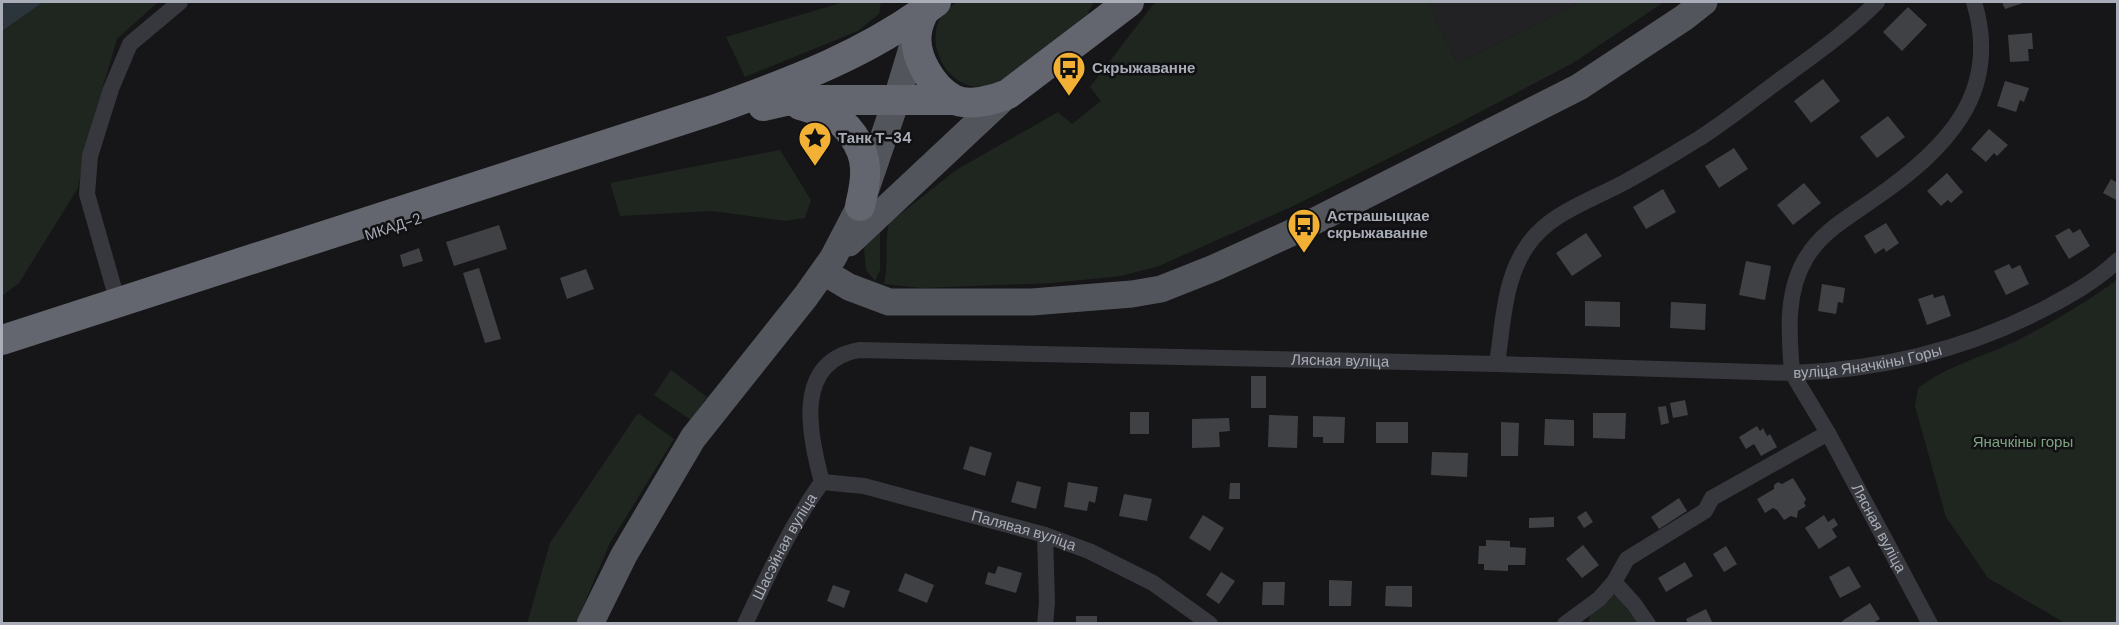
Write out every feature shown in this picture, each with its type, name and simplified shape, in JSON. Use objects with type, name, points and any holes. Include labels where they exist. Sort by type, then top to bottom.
[{"type":"highway","points":[[1008,94],[1109,7]]},
{"type":"highway","points":[[2,340],[713,110],[795,81],[855,53],[926,15]]},
{"type":"highway","points":[[926,15],[920,56],[926,72],[937,86],[954,100]]},
{"type":"highway","name":"МКАД-2","points":[[2,355],[736,114],[785,101],[897,98],[990,101],[1008,94]]},
{"type":"highway","points":[[785,101],[828,114],[848,128],[860,147],[865,166],[865,182],[860,206]]},
{"type":"main road","points":[[836,257],[867,295],[889,302],[1020,302],[1132,294],[1161,289],[1293,232],[1579,87],[1704,2]]},
{"type":"main road","points":[[836,257],[860,206],[926,15]]},
{"type":"main road","points":[[590,624],[624,555],[693,438],[836,257],[1008,94]]},
{"type":"main road","points":[[836,257],[849,254],[853,276],[867,295]]},
{"type":"street","points":[[118,303],[87,194],[90,156],[111,88],[130,44],[180,2]]},
{"type":"street","points":[[1497,364],[1512,276],[1524,250],[1540,230],[1554,219],[1627,181],[1718,127],[1829,43],[1876,2]]},
{"type":"street","name":"вуліца Яначкіны Горы","points":[[1974,2],[1981,36],[1981,55],[1978,80],[1969,104],[1950,135],[1875,199],[1831,228],[1805,258],[1795,280],[1790,310],[1792,373],[1821,372],[1886,363],[1975,340],[2063,299],[2102,274],[2118,260]]},
{"type":"street","name":"Лясная вуліца","points":[[824,368],[840,356],[859,350],[1792,373],[1828,433],[1930,624]]},
{"type":"street","name":"Шасэйная вуліца","points":[[745,624],[776,558],[807,502],[822,482],[810,433],[810,411],[812,394],[824,368]]},
{"type":"street","points":[[1565,624],[1599,599],[1614,582],[1627,559],[1705,511],[1712,498],[1828,433]]},
{"type":"street","name":"Палявая вуліца","points":[[822,482],[864,486],[1045,535],[1089,551],[1153,583],[1210,624]]},
{"type":"street","points":[[1045,535],[1047,603],[1045,624]]},
{"type":"street","points":[[1614,582],[1648,624]]},
{"type":"shaded area","points":[[2,2],[43,2],[2,31]]},
{"type":"shaded area","points":[[1428,2],[1579,2],[1457,63]]},
{"type":"green space","points":[[2,2],[158,2],[117,39],[87,141],[78,188],[19,283],[2,296]]},
{"type":"green space","points":[[844,2],[881,2],[879,14],[858,31],[745,77],[726,37]]},
{"type":"green space","points":[[957,2],[1094,2],[1087,15],[1007,78],[976,87],[961,82],[953,76],[945,68],[937,49],[935,38],[940,18]]},
{"type":"green space","points":[[1155,2],[1428,2],[1457,63],[1579,2],[1664,2],[1573,63],[1459,123],[1289,208],[1159,266],[1121,276],[1052,283],[922,288],[884,284],[889,223],[956,170],[1058,112],[1072,124],[1101,101],[1090,87]]},
{"type":"green space","points":[[780,150],[811,200],[805,218],[786,221],[712,211],[620,216],[610,183]]},
{"type":"green space","points":[[880,229],[880,270],[875,281],[866,270],[864,248]]},
{"type":"green space","name":"Яначкіны горы","points":[[2117,280],[2117,623],[2065,623],[1988,578],[1946,517],[1915,406],[1918,388],[1929,380],[2054,321]]},
{"type":"green space","points":[[671,370],[707,397],[691,420],[654,395]]},
{"type":"green space","points":[[638,413],[674,439],[610,543],[576,623],[527,624],[550,543]]},
{"type":"green space","points":[[1614,595],[1638,623],[1589,623],[1590,614],[1596,605]]},
{"type":"building","points":[[2002,2],[2026,2],[2005,9]]},
{"type":"building","points":[[1908,7],[1927,25],[1902,51],[1883,32]]},
{"type":"building","points":[[2032,33],[2033,49],[2028,49],[2029,61],[2010,62],[2008,35]]},
{"type":"building","points":[[1823,79],[1840,101],[1811,123],[1794,101]]},
{"type":"building","points":[[2005,81],[2029,88],[2024,102],[2020,100],[2016,112],[1997,106]]},
{"type":"building","points":[[1888,116],[1905,137],[1877,158],[1860,137]]},
{"type":"building","points":[[1989,129],[2008,145],[1997,156],[1994,153],[1986,162],[1971,149]]},
{"type":"building","points":[[1734,148],[1748,169],[1719,188],[1705,166]]},
{"type":"building","points":[[1947,173],[1963,192],[1951,203],[1948,200],[1941,206],[1927,191]]},
{"type":"building","points":[[2111,179],[2116,182],[2118,179],[2118,201],[2103,193]]},
{"type":"building","points":[[1804,183],[1821,203],[1793,225],[1777,205]]},
{"type":"building","points":[[1663,189],[1676,212],[1646,229],[1633,207]]},
{"type":"building","points":[[1886,223],[1899,243],[1886,252],[1884,248],[1875,254],[1864,236]]},
{"type":"building","points":[[499,225],[507,249],[454,266],[446,242]]},
{"type":"building","points":[[2069,228],[2073,233],[2080,229],[2090,246],[2069,259],[2055,236]]},
{"type":"building","points":[[1586,233],[1602,256],[1572,276],[1556,253]]},
{"type":"building","points":[[419,248],[423,261],[403,267],[400,255]]},
{"type":"building","points":[[1746,261],[1771,266],[1765,300],[1739,295]]},
{"type":"building","points":[[2009,264],[2012,269],[2020,265],[2029,284],[2006,295],[1994,271]]},
{"type":"building","points":[[479,268],[501,339],[485,343],[463,273]]},
{"type":"building","points":[[586,269],[594,289],[567,299],[560,278]]},
{"type":"building","points":[[1822,284],[1845,288],[1843,303],[1838,302],[1836,314],[1818,311]]},
{"type":"building","points":[[1933,294],[1934,298],[1944,295],[1951,316],[1927,325],[1918,299]]},
{"type":"building","points":[[1585,301],[1620,302],[1620,327],[1585,326]]},
{"type":"building","points":[[1671,302],[1706,304],[1705,330],[1670,328]]},
{"type":"building","points":[[1251,376],[1266,376],[1266,408],[1251,408]]},
{"type":"building","points":[[1685,400],[1688,415],[1673,418],[1670,403]]},
{"type":"building","points":[[1666,406],[1669,423],[1661,425],[1658,407]]},
{"type":"building","points":[[1130,412],[1149,412],[1149,434],[1130,434]]},
{"type":"building","points":[[1593,413],[1626,413],[1625,439],[1593,438]]},
{"type":"building","points":[[1269,415],[1298,416],[1297,448],[1268,447]]},
{"type":"building","points":[[1313,416],[1345,417],[1344,443],[1323,443],[1323,437],[1313,437]]},
{"type":"building","points":[[1229,418],[1230,431],[1219,432],[1220,447],[1192,448],[1192,419]]},
{"type":"building","points":[[1545,419],[1574,420],[1574,446],[1544,445]]},
{"type":"building","points":[[1376,422],[1408,422],[1408,443],[1376,443]]},
{"type":"building","points":[[1501,422],[1519,423],[1518,456],[1501,456]]},
{"type":"building","points":[[1757,426],[1760,431],[1763,428],[1767,436],[1770,434],[1777,447],[1761,456],[1754,444],[1746,449],[1739,437]]},
{"type":"building","points":[[970,446],[992,453],[985,476],[963,469]]},
{"type":"building","points":[[1432,452],[1468,453],[1467,477],[1431,475]]},
{"type":"building","points":[[1793,478],[1806,499],[1804,503],[1806,506],[1798,511],[1797,518],[1791,516],[1784,520],[1773,508],[1765,513],[1757,499],[1774,489],[1774,485],[1778,482],[1782,484]]},
{"type":"building","points":[[1017,481],[1041,487],[1036,509],[1011,502]]},
{"type":"building","points":[[1068,482],[1098,487],[1095,503],[1089,501],[1087,511],[1064,507]]},
{"type":"building","points":[[1230,483],[1240,483],[1240,499],[1229,499]]},
{"type":"building","points":[[1124,494],[1152,499],[1147,521],[1119,516]]},
{"type":"building","points":[[1679,498],[1687,511],[1659,529],[1651,517]]},
{"type":"building","points":[[1586,511],[1593,522],[1584,528],[1577,517]]},
{"type":"building","points":[[1203,515],[1224,528],[1210,551],[1189,538]]},
{"type":"building","points":[[1824,515],[1828,522],[1834,518],[1838,525],[1832,529],[1837,537],[1819,549],[1805,528]]},
{"type":"building","points":[[1554,517],[1554,527],[1529,528],[1529,518]]},
{"type":"building","points":[[1486,540],[1510,541],[1510,547],[1526,548],[1525,565],[1508,565],[1508,571],[1484,570],[1484,564],[1478,564],[1479,546],[1486,546]]},
{"type":"building","points":[[1583,545],[1599,565],[1582,578],[1566,559]]},
{"type":"building","points":[[1726,546],[1737,564],[1724,572],[1713,554]]},
{"type":"building","points":[[1685,562],[1693,576],[1666,592],[1658,578]]},
{"type":"building","points":[[998,566],[1022,573],[1016,593],[985,584],[988,572],[995,574]]},
{"type":"building","points":[[1849,566],[1861,587],[1840,598],[1829,577]]},
{"type":"building","points":[[1221,572],[1235,581],[1219,604],[1206,595]]},
{"type":"building","points":[[905,573],[934,585],[927,603],[898,591]]},
{"type":"building","points":[[1329,580],[1352,581],[1351,606],[1329,606]]},
{"type":"building","points":[[1263,582],[1285,582],[1284,605],[1262,605]]},
{"type":"building","points":[[833,585],[850,591],[844,608],[827,601]]},
{"type":"building","points":[[1386,586],[1412,586],[1412,607],[1385,606]]},
{"type":"building","points":[[1870,603],[1880,619],[1875,622],[1876,624],[1844,624],[1842,621]]},
{"type":"building","points":[[1706,609],[1713,624],[1688,624],[1686,619]]},
{"type":"building","points":[[1076,616],[1097,616],[1097,624],[1076,624]]},
{"type":"place","name":"Скрыжаванне","points":[[1069,97]]},
{"type":"place","name":"Танк Т-34","points":[[815,167]]},
{"type":"place","name":"Астрашыцкае скрыжаванне","points":[[1304,254]]}]
